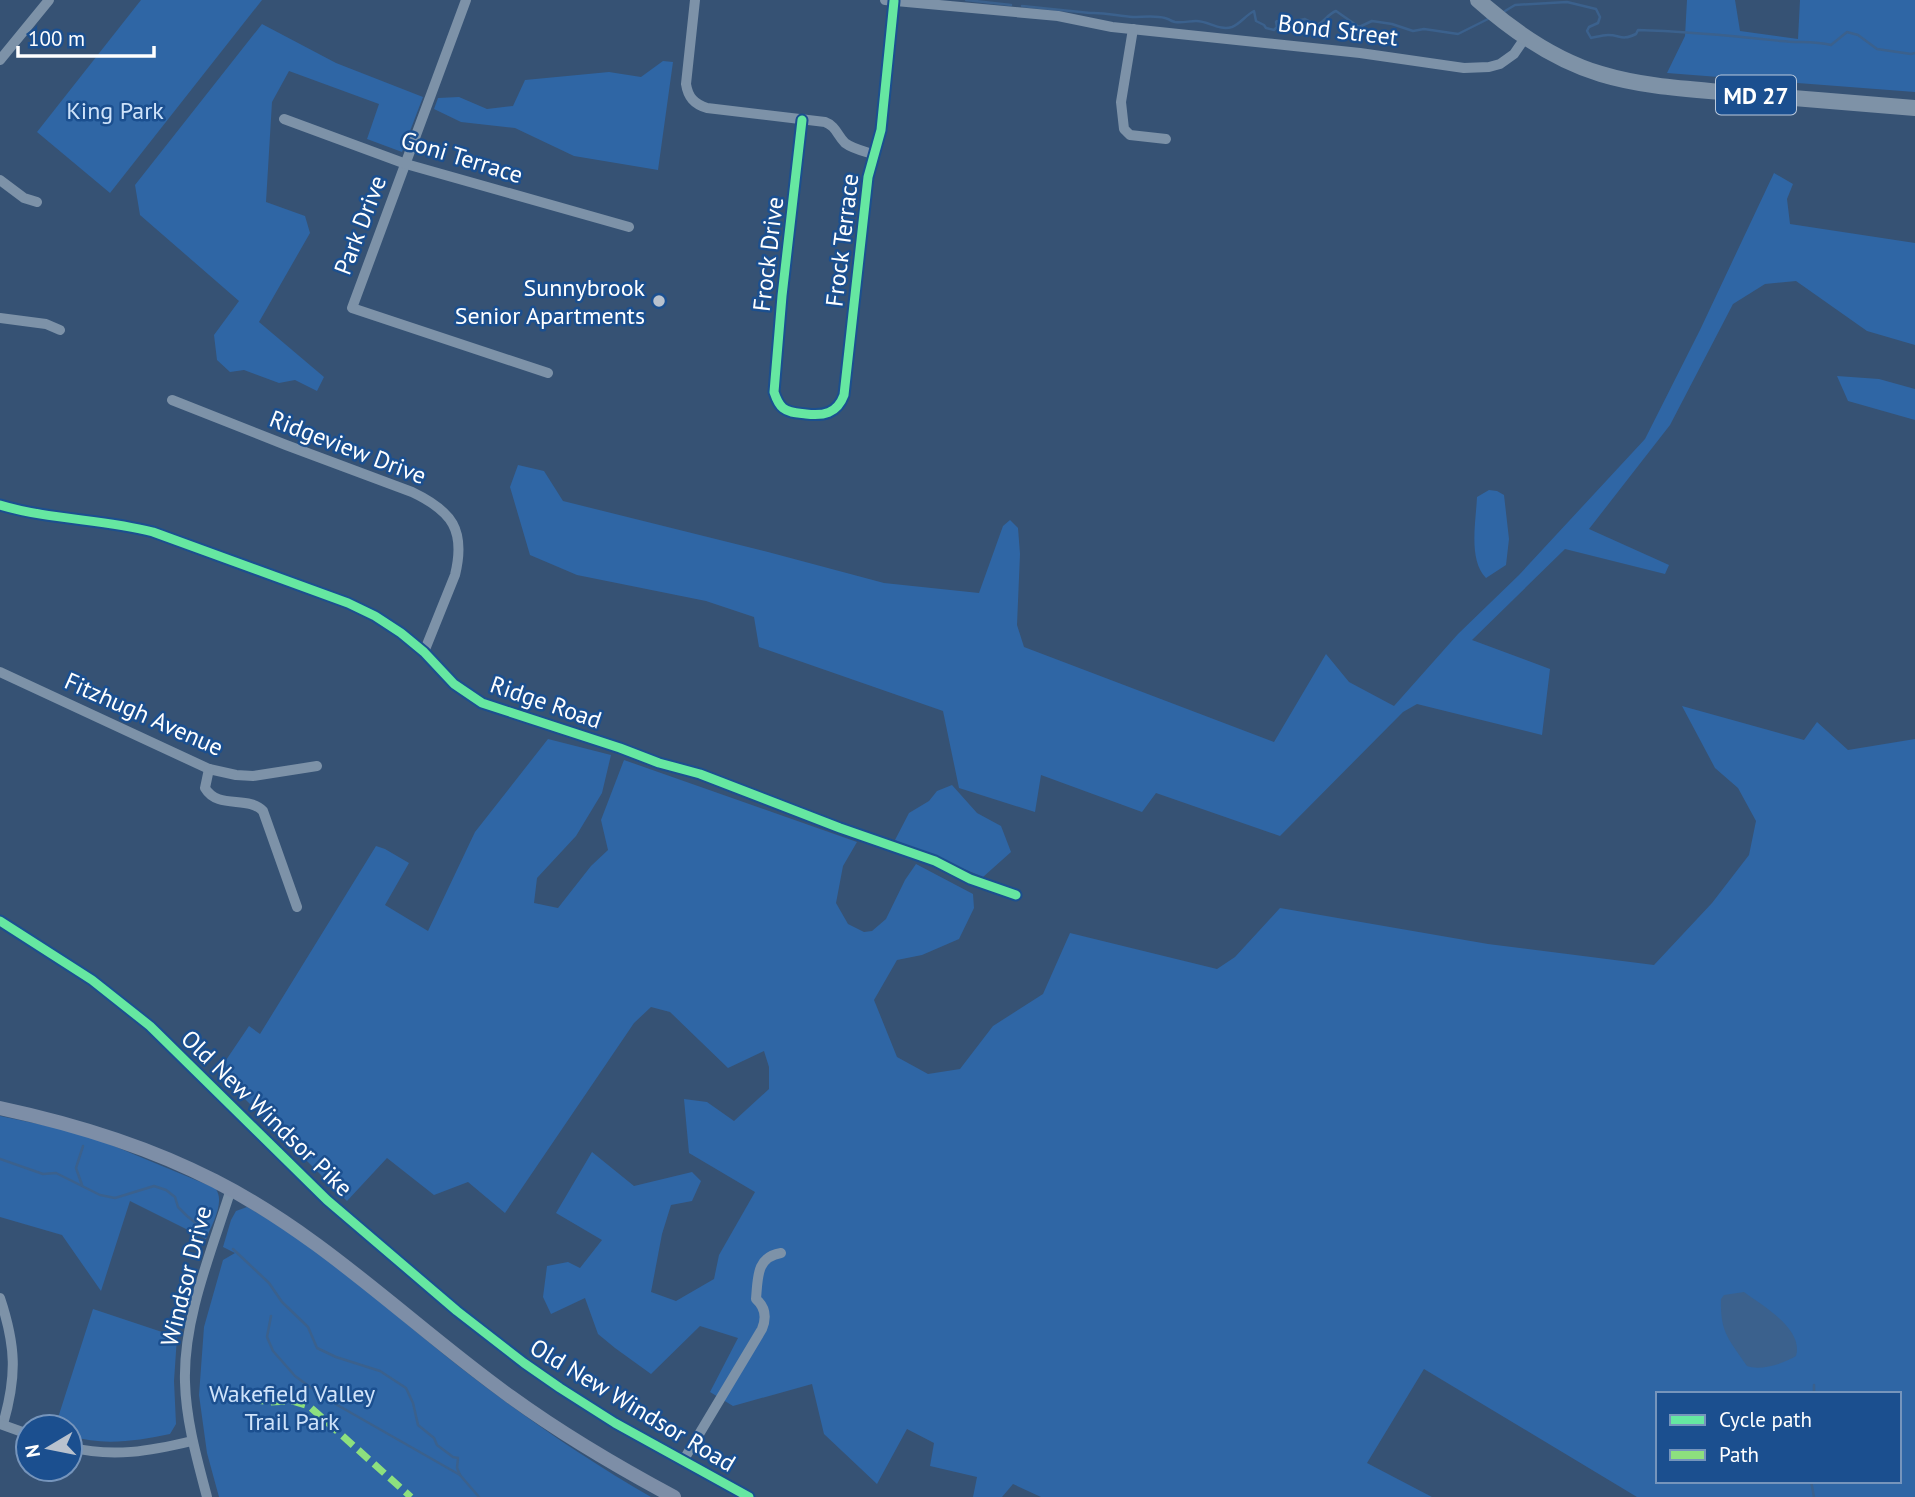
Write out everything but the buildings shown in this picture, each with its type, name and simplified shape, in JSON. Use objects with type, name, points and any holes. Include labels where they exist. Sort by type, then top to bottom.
[{"type":"highway","name":"MD 27","points":[[1478,0],[1525,38],[1599,74],[1632,82],[1680,88],[1915,108]]},
{"type":"main road","points":[[0,1108],[116,1138],[231,1189],[319,1247],[511,1397],[612,1463],[674,1497]]},
{"type":"street","points":[[0,60],[49,0]]},
{"type":"street","name":"Park Drive","points":[[466,0],[352,308],[548,373]]},
{"type":"street","points":[[695,0],[685,83],[689,97],[707,108],[828,123],[852,148],[873,154]]},
{"type":"street","name":"Bond Street","points":[[890,1],[1058,16],[1112,27],[1476,68],[1506,61],[1525,38]]},
{"type":"street","name":"Frock Terrace","points":[[774,393],[783,408],[796,413],[823,415],[835,410],[842,401],[868,177],[881,130],[890,1]]},
{"type":"street","points":[[1133,29],[1121,102],[1124,130],[1130,135],[1166,139]]},
{"type":"street","name":"Goni Terrace","points":[[284,119],[406,164],[629,227]]},
{"type":"street","name":"Frock Drive","points":[[774,393],[802,120]]},
{"type":"street","points":[[0,180],[24,198],[37,202]]},
{"type":"street","points":[[0,318],[46,324],[60,330]]},
{"type":"street","name":"Ridgeview Drive","points":[[172,400],[412,492],[444,510],[455,530],[458,563],[424,652]]},
{"type":"street","name":"Ridge Road","points":[[0,505],[49,516],[137,528],[191,545],[357,607],[388,623],[424,652],[454,684],[482,703],[659,763],[700,774],[935,861],[970,879],[1016,895]]},
{"type":"street","name":"Fitzhugh Avenue","points":[[0,671],[209,769],[236,775],[253,775],[317,766]]},
{"type":"street","points":[[209,769],[205,788],[209,795],[223,801],[258,806],[263,811],[297,907]]},
{"type":"street","name":"Old New Windsor Pike","points":[[0,921],[92,980],[150,1026],[327,1200],[499,1344]]},
{"type":"street","name":"Windsor Drive","points":[[207,1497],[192,1441],[185,1380],[189,1336],[200,1289],[231,1189]]},
{"type":"street","points":[[683,1461],[762,1329],[765,1315],[761,1303],[756,1299],[758,1278],[764,1261],[781,1252]]},
{"type":"street","points":[[0,1298],[14,1360],[10,1401],[1,1424]]},
{"type":"street","name":"Old New Windsor Road","points":[[499,1344],[615,1423],[749,1497]]},
{"type":"street","points":[[84,1450],[119,1454],[192,1441]]},
{"type":"green space","name":"King Park","points":[[141,0],[262,0],[110,193],[37,132]]},
{"type":"green space","points":[[1687,0],[1735,0],[1740,31],[1798,39],[1800,0],[1915,0],[1915,92],[1667,73],[1685,36]]},
{"type":"green space","points":[[262,24],[336,63],[423,97],[402,152],[367,139],[379,104],[289,71],[272,102],[266,202],[305,216],[310,233],[259,322],[324,377],[317,391],[295,380],[279,383],[244,370],[230,372],[217,360],[214,335],[239,301],[140,215],[135,185]]},
{"type":"green space","points":[[663,61],[673,62],[658,170],[574,156],[515,128],[461,122],[434,109],[438,98],[459,97],[487,109],[513,106],[525,80],[609,72],[641,77]]},
{"type":"green space","points":[[1774,173],[1793,184],[1787,199],[1790,224],[1915,243],[1915,345],[1867,331],[1796,281],[1765,284],[1733,304],[1670,425],[1589,529],[1669,565],[1665,574],[1565,549],[1472,640],[1550,669],[1542,735],[1417,704],[1403,712],[1280,836],[1156,793],[1142,812],[1041,775],[1035,812],[959,788],[943,711],[759,647],[754,617],[706,601],[577,575],[530,555],[510,487],[518,465],[544,471],[563,501],[884,583],[979,593],[1003,526],[1010,520],[1018,528],[1020,554],[1017,625],[1024,647],[1274,742],[1326,654],[1349,682],[1394,706],[1458,634],[1519,575],[1645,439]]},
{"type":"green space","points":[[1837,376],[1879,379],[1915,389],[1915,420],[1848,401]]},
{"type":"green space","points":[[1489,490],[1504,495],[1509,539],[1506,565],[1486,578],[1477,561],[1475,528],[1477,497]]},
{"type":"green space","points":[[1682,706],[1804,740],[1817,722],[1848,750],[1915,739],[1915,1497],[1637,1497],[1424,1369],[1367,1463],[1432,1497],[1041,1497],[1013,1484],[1002,1497],[973,1497],[977,1477],[930,1466],[934,1443],[907,1429],[877,1484],[824,1434],[812,1384],[733,1406],[710,1392],[738,1338],[700,1326],[651,1374],[598,1334],[585,1298],[551,1314],[543,1297],[547,1266],[568,1262],[580,1268],[602,1240],[556,1213],[592,1152],[634,1186],[692,1172],[701,1181],[692,1201],[671,1205],[662,1234],[651,1292],[676,1301],[714,1279],[719,1255],[755,1192],[689,1153],[684,1099],[707,1102],[734,1121],[769,1089],[769,1067],[764,1051],[728,1068],[670,1012],[651,1007],[634,1023],[505,1213],[468,1182],[434,1195],[387,1158],[347,1201],[218,1072],[249,1026],[260,1034],[376,846],[409,863],[385,905],[428,931],[475,832],[548,739],[611,755],[602,793],[576,836],[537,878],[534,903],[558,908],[591,866],[608,850],[601,820],[624,760],[857,842],[843,866],[836,903],[848,924],[864,932],[872,931],[886,919],[916,864],[973,894],[974,908],[959,939],[922,955],[897,960],[874,1000],[897,1057],[928,1074],[960,1069],[993,1026],[1043,994],[1070,933],[1217,969],[1235,957],[1280,908],[1488,944],[1654,965],[1712,903],[1749,855],[1756,821],[1738,788],[1715,768]]},
{"type":"green space","points":[[952,785],[977,813],[1001,826],[1011,852],[983,877],[895,840],[909,813],[929,801],[937,791]]},
{"type":"green space","points":[[0,1116],[67,1130],[109,1144],[215,1188],[219,1206],[206,1239],[130,1201],[101,1291],[62,1235],[0,1217]]},
{"type":"green space","name":"Wakefield Valley Trail Park","points":[[247,1207],[331,1262],[461,1368],[530,1419],[651,1497],[219,1497],[207,1453],[199,1395],[204,1327],[223,1260],[235,1253],[223,1247],[231,1220],[236,1211]]},
{"type":"green space","name":"Wakefield Valley Trail Park","points":[[93,1309],[177,1337],[174,1381],[176,1424],[170,1434],[108,1442],[84,1439],[84,1413],[60,1413]]},
{"type":"shaded area","points":[[1744,1292],[1771,1311],[1788,1328],[1797,1346],[1796,1356],[1772,1366],[1747,1366],[1727,1335],[1721,1311],[1721,1299],[1724,1295]]},
{"type":"waterway","points":[[966,0],[1011,5]]},
{"type":"waterway","points":[[1505,11],[1515,5],[1567,2],[1596,9],[1600,17],[1598,23],[1587,31],[1591,38],[1608,35],[1627,37],[1636,34],[1638,30],[1831,45],[1847,32],[1858,35],[1877,49],[1915,53]]},
{"type":"waterway","points":[[1022,6],[1157,17],[1175,22],[1201,21],[1227,28],[1235,26],[1254,11],[1256,21],[1274,30],[1277,21],[1282,24],[1305,19],[1317,25],[1336,11],[1359,27],[1372,21],[1413,31],[1424,29],[1458,34],[1488,19]]},
{"type":"waterway","points":[[82,1185],[76,1168],[83,1146]]},
{"type":"waterway","points":[[0,1159],[43,1174],[56,1173],[100,1195],[115,1198],[154,1186],[166,1190],[175,1197],[178,1207],[202,1228]]},
{"type":"waterway","points":[[233,1249],[269,1283],[282,1302],[308,1327],[317,1348],[380,1371],[406,1388],[418,1425],[434,1438],[437,1445],[458,1458],[457,1468],[460,1475]]},
{"type":"waterway","points":[[271,1316],[267,1337],[273,1351],[295,1376],[325,1398],[460,1475],[479,1497]]},
{"type":"waterway","points":[[1814,1385],[1814,1392]]},
{"type":"waterway","points":[[1811,1483],[1814,1497]]},
{"type":"marked path","points":[[250,1399],[292,1401],[309,1406],[411,1497]]},
{"type":"cycle path","points":[[802,120],[774,392],[778,403],[785,410],[818,415],[833,410],[844,395],[868,177],[881,130],[894,1]]},
{"type":"cycle path","points":[[0,505],[38,514],[153,532],[348,603],[401,633],[424,652],[454,684],[482,703],[659,763],[700,774],[935,861],[970,879],[1016,895]]},
{"type":"cycle path","points":[[0,921],[92,980],[150,1026],[327,1200],[457,1311],[524,1363],[615,1423],[749,1497]]},
{"type":"place","name":"Sunnybrook Senior Apartments","points":[[659,301]]}]
